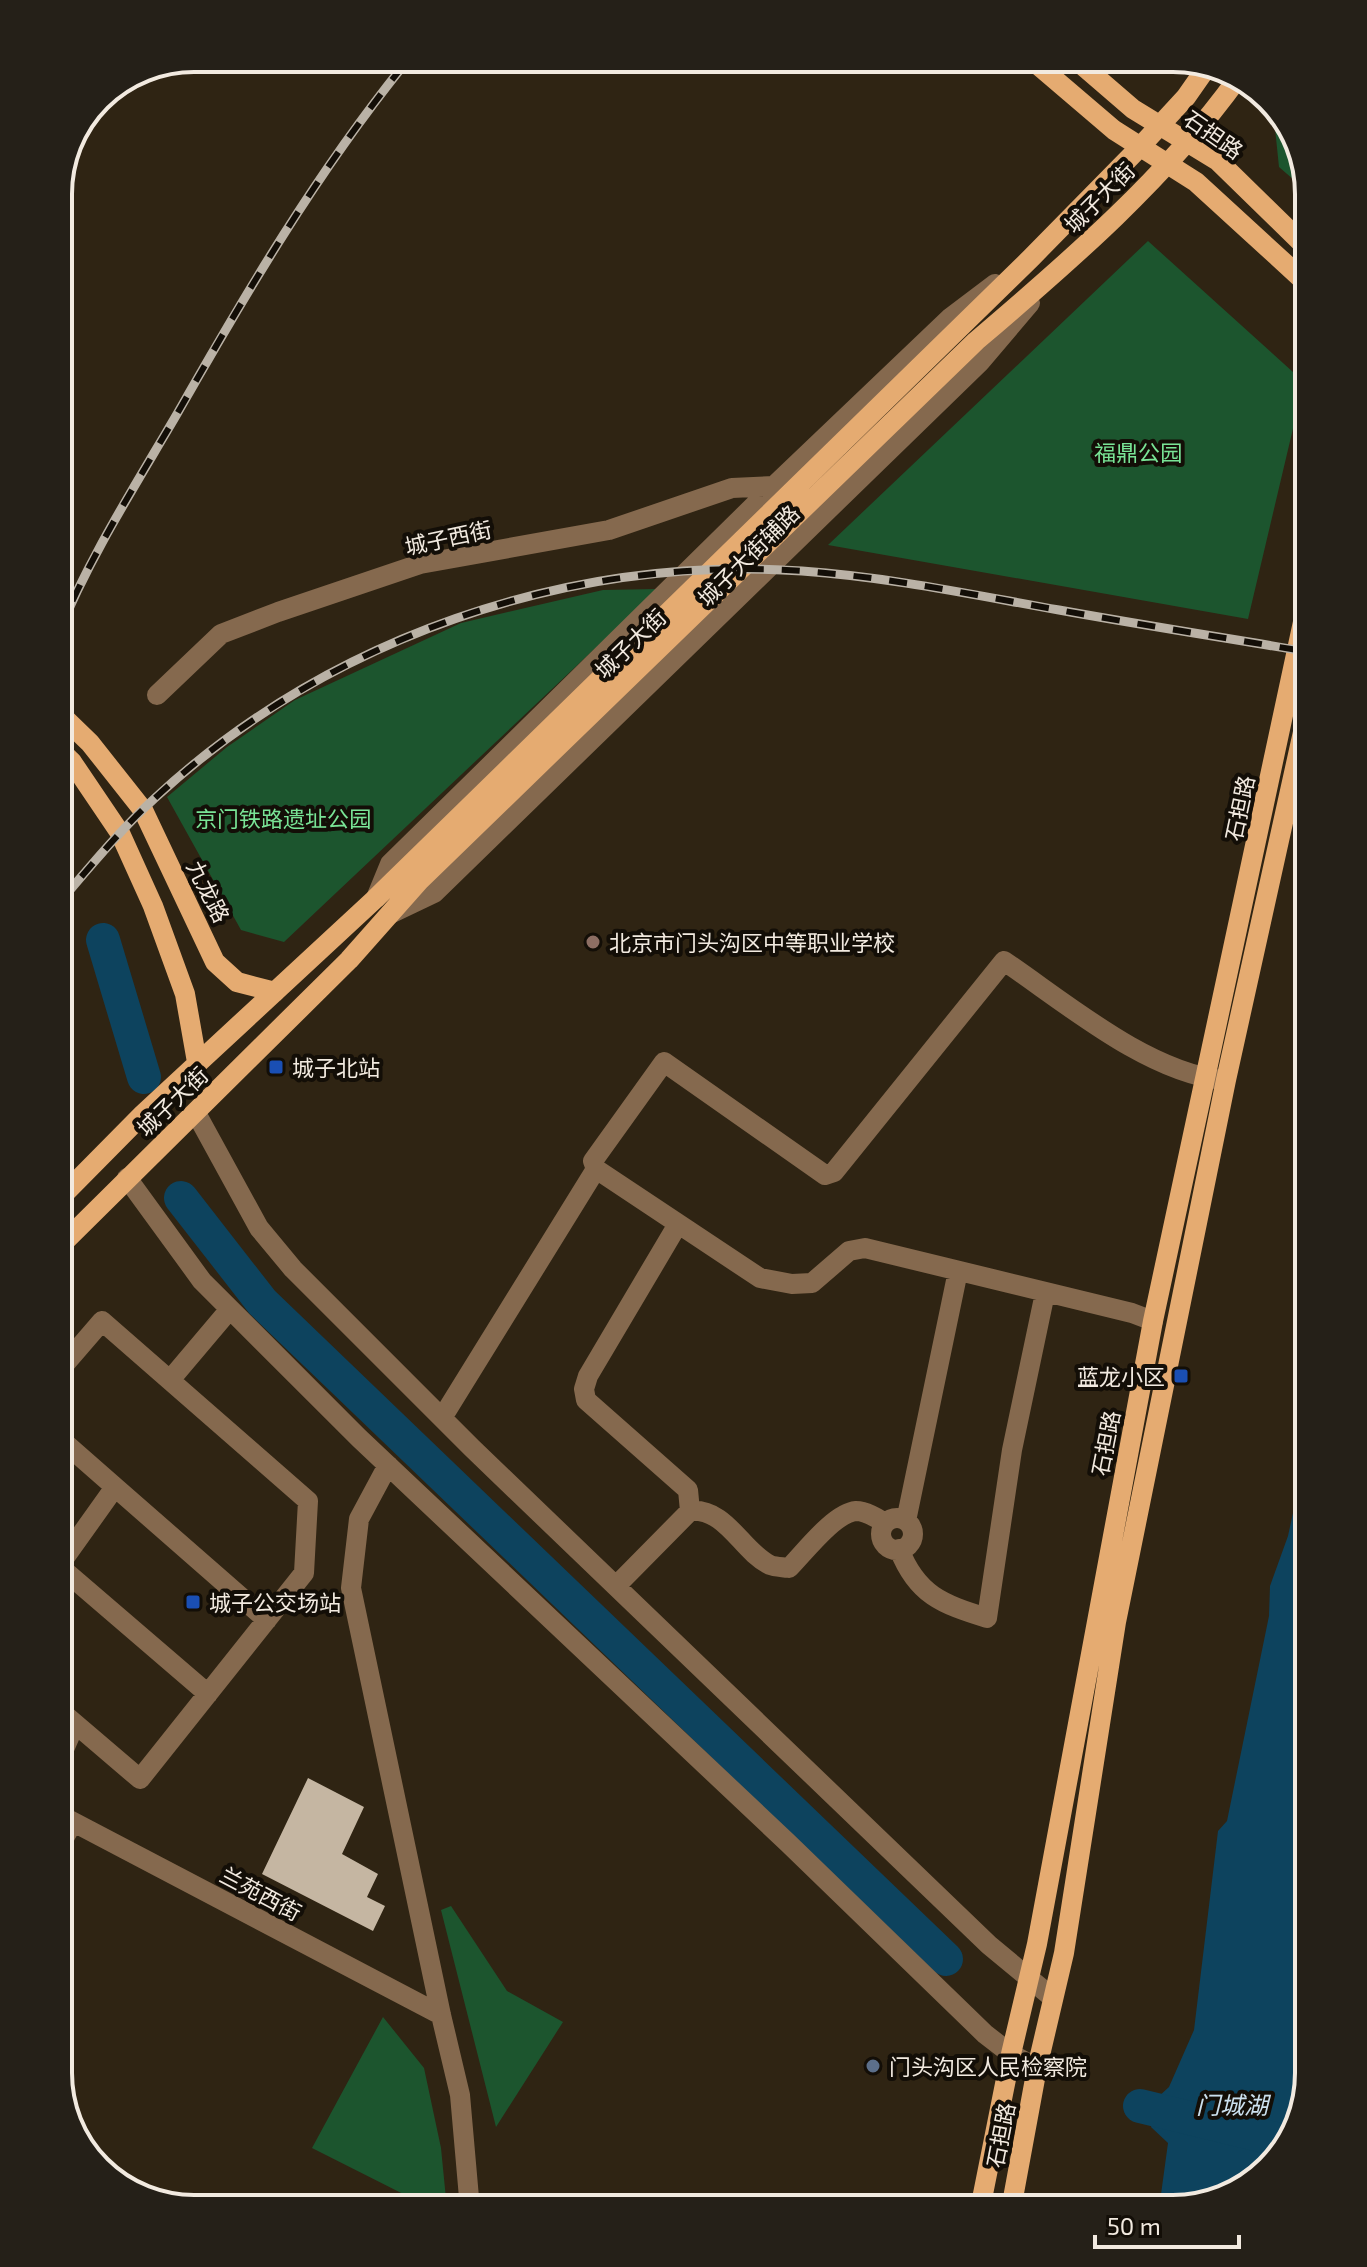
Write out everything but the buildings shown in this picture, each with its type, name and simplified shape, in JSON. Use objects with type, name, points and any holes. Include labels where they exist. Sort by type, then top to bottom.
[{"type":"main road","points":[[1046,72],[1114,130],[1196,182],[1295,273]]},
{"type":"main road","name":"石担路","points":[[1090,72],[1133,109],[1218,161],[1295,236]]},
{"type":"main road","name":"城子大街","points":[[72,1186],[197,1062],[375,899],[1031,258],[1139,148],[1186,97],[1201,75]]},
{"type":"main road","name":"城子大街","points":[[72,1234],[349,960],[419,881],[976,341],[1053,276],[1189,142],[1231,87]]},
{"type":"main road","name":"石担路","points":[[1014,2195],[1037,2068],[1064,1953],[1116,1622],[1295,667]]},
{"type":"main road","name":"九龙路","points":[[72,726],[90,743],[143,810],[215,962],[237,982],[275,992]]},
{"type":"main road","name":"石担路","points":[[983,2195],[1011,2054],[1030,1978],[1153,1321],[1295,761]]},
{"type":"main road","points":[[72,765],[120,833],[153,906],[185,994],[197,1062]]},
{"type":"street","name":"城子大街辅路","points":[[375,899],[390,864],[774,486],[950,318],[1031,258]]},
{"type":"street","name":"城子西街","points":[[157,695],[221,634],[278,612],[420,564],[609,530],[732,488],[774,486]]},
{"type":"street","points":[[1153,1321],[1132,1313],[865,1248],[849,1251],[812,1283],[792,1284],[760,1278],[596,1169],[593,1161],[664,1062],[825,1175],[834,1172],[1004,961],[1129,1047],[1184,1072],[1216,1079]]},
{"type":"street","points":[[196,1113],[259,1228],[293,1269],[442,1418],[989,1945],[1053,1998]]},
{"type":"street","points":[[442,1418],[596,1169]]},
{"type":"street","points":[[127,1178],[202,1281],[388,1465],[985,2034],[1011,2054],[1037,2068]]},
{"type":"street","points":[[678,1224],[588,1376],[584,1389],[586,1400],[688,1490],[690,1511]]},
{"type":"street","points":[[906,1521],[958,1271]]},
{"type":"street","points":[[899,1549],[918,1584],[940,1602],[987,1618],[1012,1450],[1045,1293]]},
{"type":"street","points":[[170,1380],[230,1309]]},
{"type":"street","points":[[72,1356],[102,1321],[308,1501],[304,1573],[140,1779],[72,1721]]},
{"type":"street","points":[[72,1449],[267,1620]]},
{"type":"street","points":[[388,1465],[359,1519],[351,1588],[460,2095],[469,2195]]},
{"type":"street","points":[[72,1547],[115,1487]]},
{"type":"street","points":[[616,1586],[690,1511],[702,1510],[715,1515],[769,1565],[789,1568],[841,1517],[856,1511],[885,1523]]},
{"type":"street","points":[[897,1518],[906,1521],[912,1530],[911,1540],[899,1549],[888,1547],[882,1539],[881,1529],[885,1523],[897,1518]]},
{"type":"street","points":[[72,1578],[208,1694]]},
{"type":"street","points":[[72,1731],[75,1724]]},
{"type":"street","name":"兰苑西街","points":[[72,1821],[441,2015]]},
{"type":"green space","points":[[1275,128],[1291,163],[1294,180],[1279,167]]},
{"type":"green space","name":"福鼎公园","points":[[1148,241],[1295,374],[1295,420],[1248,619],[828,545]]},
{"type":"green space","name":"京门铁路遗址公园","points":[[658,589],[284,942],[241,930],[167,797],[227,747],[295,700],[461,623],[603,590]]},
{"type":"green space","points":[[451,1906],[507,1991],[563,2022],[496,2127],[441,1910]]},
{"type":"green space","points":[[383,2017],[424,2068],[441,2148],[446,2195],[405,2195],[312,2148]]},
{"type":"water","name":"门城湖","points":[[1295,1504],[1294,2089],[1279,2134],[1253,2165],[1212,2189],[1161,2195],[1168,2143],[1151,2127],[1157,2098],[1169,2087],[1194,2030],[1218,1831],[1227,1821],[1269,1616],[1270,1586],[1288,1536]]},
{"type":"waterway","points":[[103,940],[144,1077]]},
{"type":"waterway","points":[[181,1198],[262,1302],[946,1959]]},
{"type":"waterway","points":[[1140,2106],[1275,2139]]},
{"type":"railway","points":[[72,603],[114,522],[256,279],[311,192],[398,72]]},
{"type":"railway","points":[[72,888],[155,798],[223,742],[296,693],[374,652],[456,618],[540,594],[627,577],[714,570],[802,571],[867,578],[1295,650]]},
{"type":"place","name":"北京市门头沟区中等职业学校","points":[[593,942]]},
{"type":"place","name":"城子北站","points":[[276,1067]]},
{"type":"place","name":"蓝龙小区","points":[[1181,1376]]},
{"type":"place","name":"城子公交场站","points":[[193,1602]]},
{"type":"place","name":"门头沟区人民检察院","points":[[873,2066]]}]
